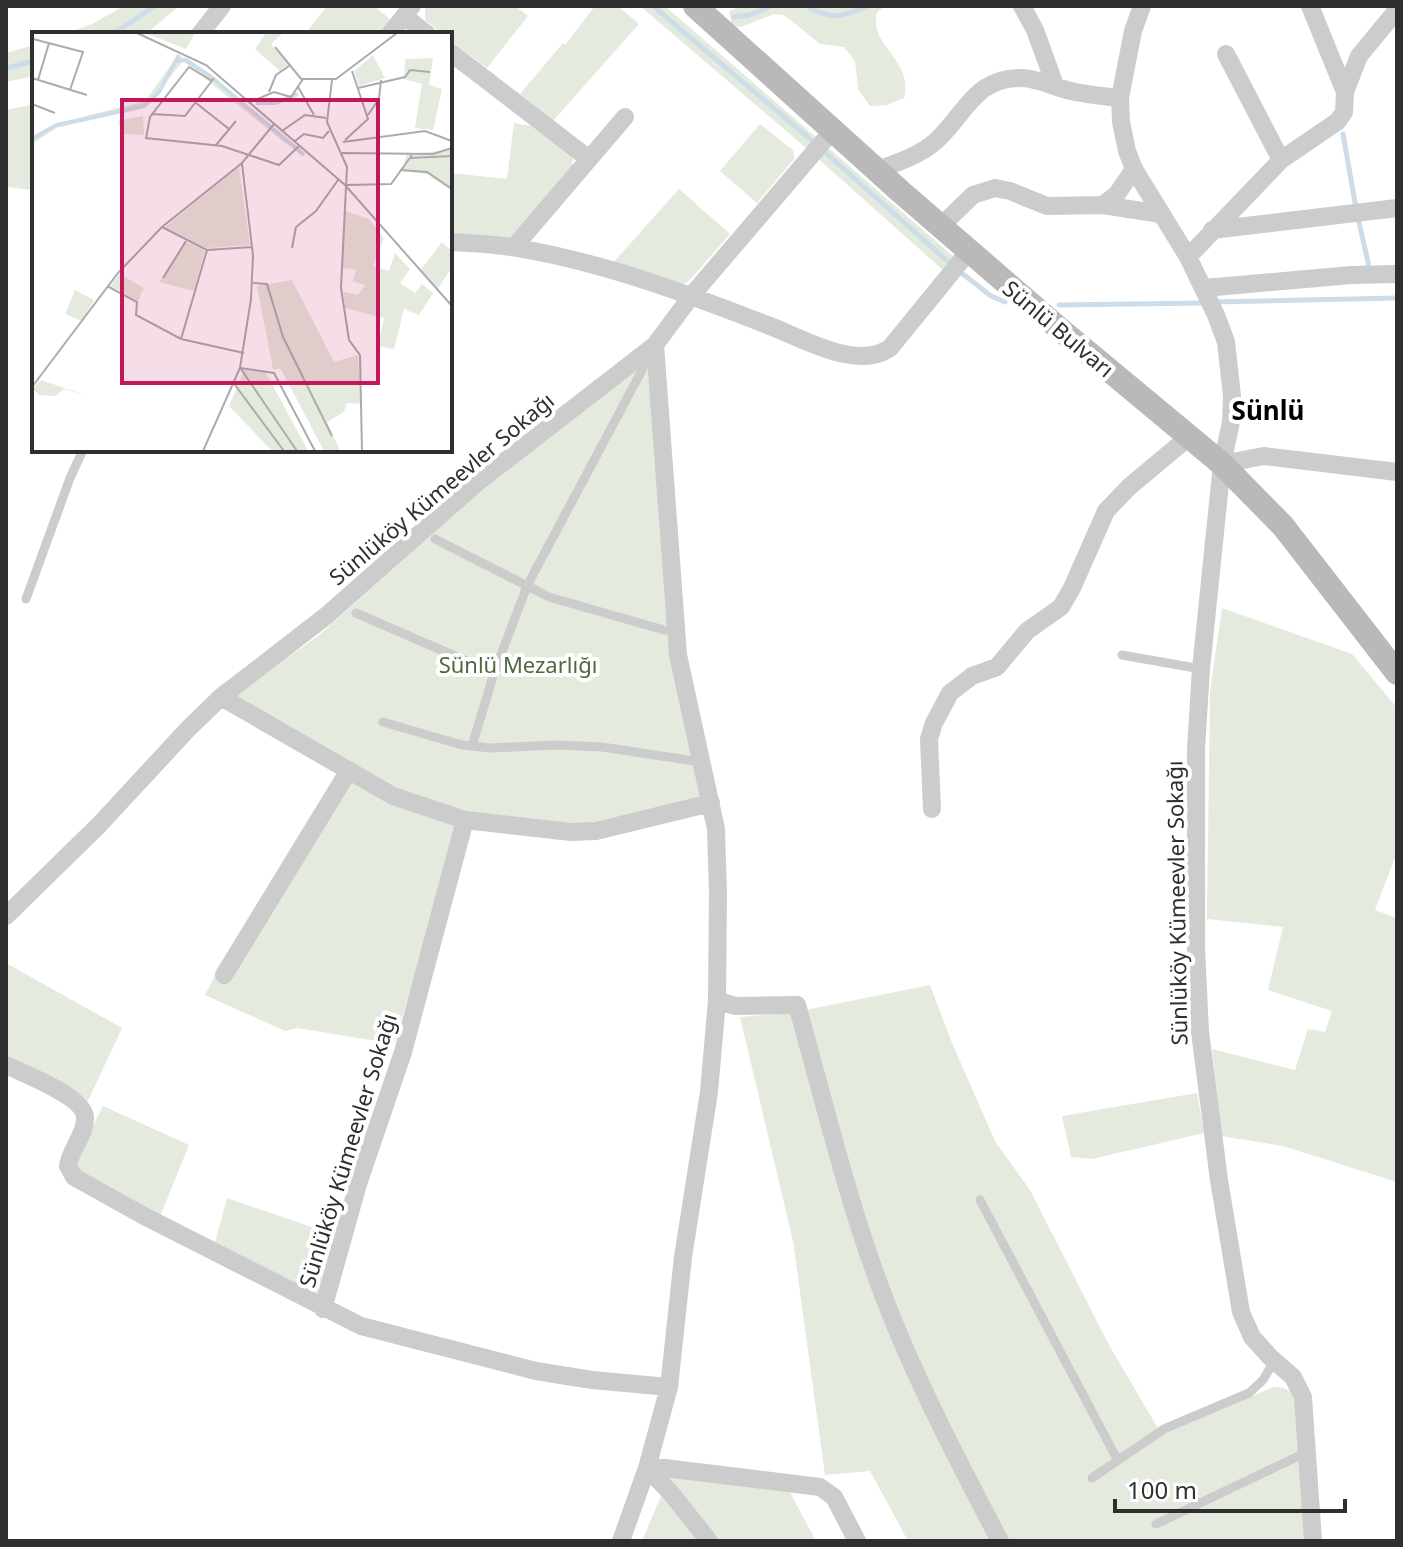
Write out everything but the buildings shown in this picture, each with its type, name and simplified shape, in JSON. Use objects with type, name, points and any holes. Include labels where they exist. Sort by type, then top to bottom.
[{"type":"main road","name":"Sünlü Bulvarı","points":[[704,8],[833,130],[969,251],[1222,464],[1283,526],[1397,673]]},
{"type":"street","points":[[202,32],[222,6]]},
{"type":"street","points":[[1022,6],[1035,30],[1055,85]]},
{"type":"street","name":"Sünlüköy Kümeevler Sokağı","points":[[1142,6],[1133,31],[1120,98],[1121,122],[1134,169],[1204,288],[1226,342],[1231,369],[1231,422],[1222,464],[1201,669],[1196,780],[1196,948],[1200,1032],[1219,1180],[1241,1312],[1252,1337],[1298,1385],[1303,1397],[1313,1541]]},
{"type":"street","points":[[1310,6],[1345,92]]},
{"type":"street","points":[[1188,257],[1281,160],[1338,121],[1344,112],[1345,92],[1359,56],[1397,10]]},
{"type":"street","points":[[392,32],[408,11],[425,32]]},
{"type":"street","points":[[452,54],[589,159]]},
{"type":"street","points":[[1226,54],[1281,160]]},
{"type":"street","points":[[877,170],[938,139],[977,93],[991,84],[1025,78],[1068,91],[1120,98]]},
{"type":"street","points":[[514,247],[625,117]]},
{"type":"street","name":"Sünlüköy Kümeevler Sokağı","points":[[6,916],[99,825],[221,697],[326,616],[420,531],[526,443],[655,345],[692,295],[833,130]]},
{"type":"street","points":[[1103,205],[1117,194],[1134,169]]},
{"type":"street","points":[[941,226],[973,195],[995,188],[1047,206],[1103,205],[1161,214]]},
{"type":"street","points":[[1212,230],[1397,208]]},
{"type":"street","points":[[452,242],[514,247],[580,261],[692,295],[817,345],[873,357],[890,348],[901,337],[969,251]]},
{"type":"street","points":[[1204,288],[1397,274]]},
{"type":"street","points":[[621,1541],[647,1467],[669,1387],[683,1257],[709,1092],[717,1000],[718,851],[711,803],[678,655],[655,345]]},
{"type":"street","points":[[932,809],[929,739],[950,693],[959,683],[997,667],[1027,631],[1061,607],[1099,524],[1114,502],[1190,436]]},
{"type":"street","points":[[1222,464],[1264,456],[1397,472]]},
{"type":"street","points":[[221,697],[402,801],[465,820],[547,830],[596,831],[711,803]]},
{"type":"street","points":[[224,975],[348,772]]},
{"type":"street","name":"Sünlüköy Kümeevler Sokağı","points":[[323,1309],[358,1184],[408,1038],[465,820]]},
{"type":"street","points":[[717,1000],[735,1006],[797,1005],[884,1297],[929,1398],[1000,1541]]},
{"type":"street","name":"Sünlüköy Kümeevler Sokağı","points":[[6,1065],[81,1106],[85,1113],[84,1127],[68,1166],[74,1177],[323,1309],[378,1332],[536,1371],[669,1387]]},
{"type":"street","points":[[647,1467],[709,1541]]},
{"type":"street","points":[[647,1467],[820,1487],[834,1497],[857,1541]]},
{"type":"lane","points":[[472,746],[494,673],[527,586],[655,345]]},
{"type":"lane","points":[[26,599],[82,452]]},
{"type":"lane","points":[[435,539],[562,602],[664,630]]},
{"type":"lane","points":[[356,613],[494,673]]},
{"type":"lane","points":[[1122,655],[1201,669]]},
{"type":"lane","points":[[383,722],[472,746],[580,745],[701,762]]},
{"type":"lane","points":[[980,1200],[1117,1459]]},
{"type":"lane","points":[[1092,1478],[1164,1429],[1249,1393],[1263,1380],[1274,1361]]},
{"type":"lane","points":[[1156,1524],[1307,1452]]},
{"type":"green space","points":[[124,6],[179,6],[148,32],[70,32],[92,24]]},
{"type":"green space","points":[[327,6],[374,6],[391,20],[382,32],[307,32]]},
{"type":"green space","points":[[425,6],[515,6],[528,16],[487,68],[452,42],[452,32],[440,32],[425,20]]},
{"type":"green space","points":[[595,6],[618,6],[639,24],[553,121],[520,94],[563,43],[565,45]]},
{"type":"green space","points":[[640,6],[665,6],[954,257],[944,271],[805,147]]},
{"type":"green space","points":[[742,6],[886,6],[877,12],[876,24],[884,44],[903,73],[904,98],[887,105],[870,106],[858,89],[855,61],[844,47],[820,44],[784,15],[774,14],[741,27],[732,26],[729,11]]},
{"type":"green space","points":[[32,46],[32,76],[6,82],[6,53]]},
{"type":"green space","points":[[32,104],[32,190],[6,187],[6,110]]},
{"type":"green space","points":[[514,123],[531,126],[573,157],[572,166],[518,235],[503,240],[452,233],[452,173],[507,179]]},
{"type":"green space","points":[[760,124],[793,150],[794,159],[757,203],[720,171]]},
{"type":"green space","points":[[679,189],[730,234],[688,282],[677,286],[612,264]]},
{"type":"green space","name":"Sünlü Mezarlığı","points":[[642,364],[650,374],[702,796],[592,826],[468,813],[404,795],[233,696],[318,636],[490,483]]},
{"type":"green space","points":[[1222,608],[1352,654],[1397,708],[1397,852],[1375,910],[1397,918],[1397,1182],[1283,1146],[1221,1136],[1212,1049],[1295,1070],[1308,1029],[1325,1032],[1332,1011],[1268,990],[1283,927],[1207,919],[1210,691]]},
{"type":"green space","points":[[351,778],[456,822],[435,908],[394,1044],[298,1028],[285,1031],[205,995],[216,974]]},
{"type":"green space","points":[[6,963],[122,1028],[88,1101],[6,1057]]},
{"type":"green space","points":[[930,985],[995,1141],[1030,1190],[1109,1345],[1162,1435],[1273,1387],[1285,1389],[1293,1395],[1306,1541],[908,1541],[870,1471],[825,1475],[793,1241],[740,1017],[791,1013]]},
{"type":"green space","points":[[1197,1093],[1204,1133],[1092,1159],[1071,1157],[1062,1116]]},
{"type":"green space","points":[[103,1106],[189,1145],[159,1219],[75,1168],[76,1159]]},
{"type":"green space","points":[[227,1198],[338,1236],[318,1300],[214,1246]]},
{"type":"green space","points":[[669,1477],[785,1483],[816,1541],[642,1541]]},
{"type":"waterway","points":[[116,32],[155,6]]},
{"type":"waterway","points":[[653,6],[952,265]]},
{"type":"waterway","points":[[734,17],[750,15],[771,6]]},
{"type":"waterway","points":[[807,6],[837,16],[867,6]]},
{"type":"waterway","points":[[6,68],[32,62]]},
{"type":"waterway","points":[[1343,134],[1356,208]]},
{"type":"waterway","points":[[1358,218],[1370,271]]},
{"type":"waterway","points":[[959,271],[991,296],[1005,302]]},
{"type":"waterway","points":[[1214,302],[1397,298]]},
{"type":"waterway","points":[[1059,305],[1204,303]]},
{"type":"district","name":"Sünlü","points":[[1268,410]]}]
